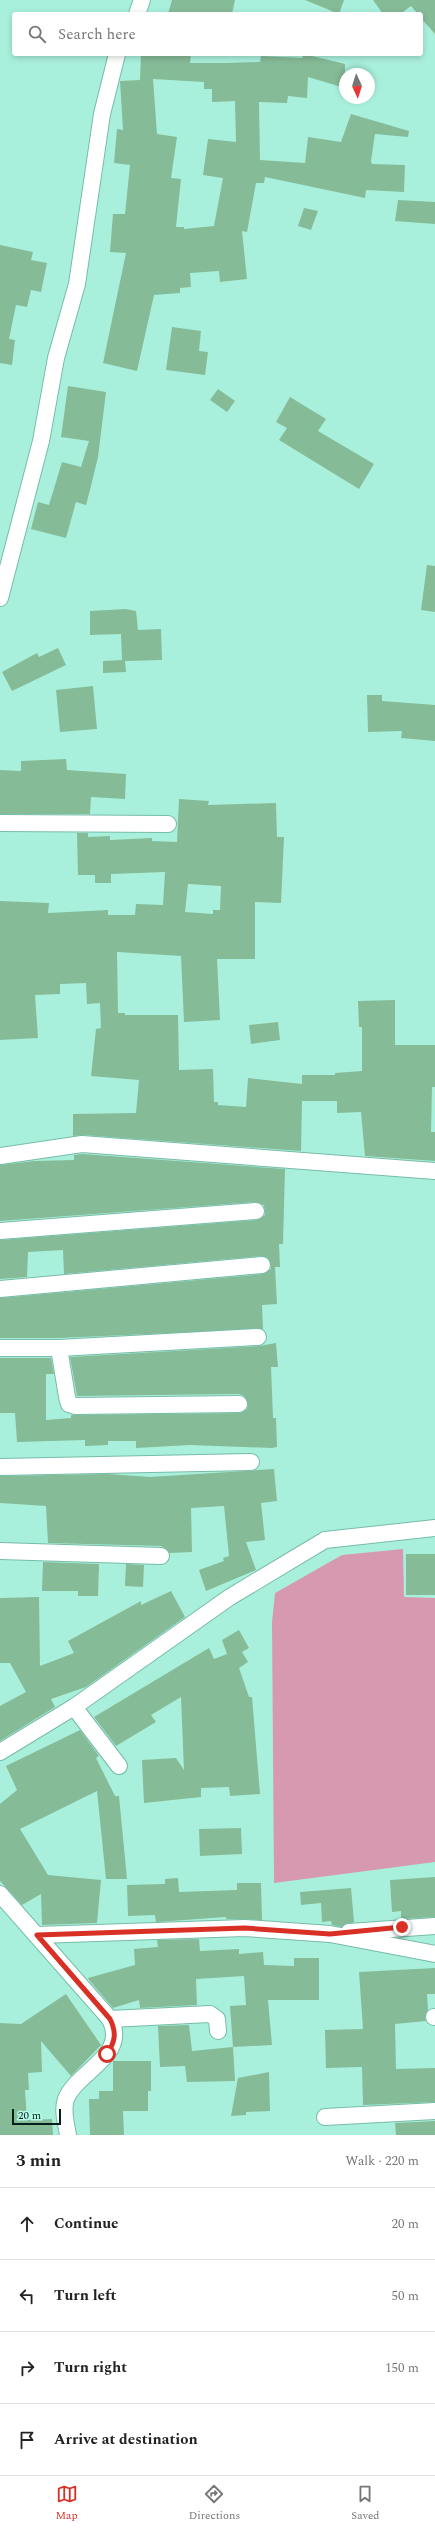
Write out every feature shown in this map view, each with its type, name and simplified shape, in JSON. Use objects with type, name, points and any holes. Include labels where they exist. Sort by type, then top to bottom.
[{"type":"street","points":[[138,12],[142,0]]},
{"type":"street","points":[[0,598],[41,440],[56,358],[77,284],[102,114],[116,56]]},
{"type":"street","points":[[0,823],[168,824]]},
{"type":"street","points":[[0,1156],[82,1144],[435,1171]]},
{"type":"street","points":[[0,1231],[256,1211]]},
{"type":"street","points":[[0,1289],[262,1265]]},
{"type":"street","points":[[0,1348],[59,1348],[258,1337]]},
{"type":"street","points":[[59,1348],[67,1397],[69,1404],[75,1406],[239,1404]]},
{"type":"street","points":[[0,1467],[251,1462]]},
{"type":"street","points":[[0,1752],[74,1707],[230,1597],[325,1540],[435,1528]]},
{"type":"street","points":[[0,1551],[161,1556]]},
{"type":"street","points":[[74,1707],[119,1766]]},
{"type":"street","points":[[0,1894],[110,2019],[114,2027],[114,2043],[107,2054],[66,2098],[64,2111],[68,2135]]},
{"type":"street","points":[[330,1934],[435,1926]]},
{"type":"street","points":[[37,1935],[245,1928],[330,1934],[435,1954]]},
{"type":"street","points":[[110,2019],[210,2014],[217,2019],[218,2031]]},
{"type":"street","points":[[325,2116],[435,2111]]},
{"type":"shaded area","points":[[403,1549],[404,1597],[435,1598],[435,1862],[274,1883],[272,1622],[275,1593],[342,1555]]},
{"type":"building","points":[[172,0],[235,0],[232,12],[169,12]]},
{"type":"building","points":[[305,0],[344,0],[340,12],[334,12]]},
{"type":"building","points":[[373,0],[435,0],[435,34],[423,20],[423,12],[416,12],[411,6],[403,12],[382,12]]},
{"type":"building","points":[[141,56],[191,56],[190,63],[227,63],[260,62],[261,56],[302,58],[303,56],[312,56],[345,64],[345,68],[339,68],[339,86],[308,77],[307,98],[288,96],[287,103],[259,102],[260,160],[305,163],[308,137],[341,142],[351,114],[409,131],[408,137],[375,134],[371,161],[372,164],[405,165],[404,192],[366,190],[365,198],[265,177],[264,183],[256,183],[247,232],[242,231],[247,279],[220,282],[219,271],[190,273],[191,287],[180,288],[180,293],[154,295],[137,371],[103,363],[126,253],[110,252],[113,214],[125,214],[130,165],[114,163],[117,129],[123,130],[120,81],[140,80]],"holes":[[[153,79],[204,82],[204,89],[212,89],[212,102],[235,101],[236,142],[208,139],[203,175],[223,178],[214,226],[184,229],[184,227],[176,227],[181,179],[171,178],[177,137],[157,134]]]},
{"type":"building","points":[[398,200],[435,202],[435,224],[395,221]]},
{"type":"building","points":[[304,208],[318,211],[311,230],[298,226]]},
{"type":"building","points":[[0,245],[33,252],[31,260],[47,263],[41,292],[31,290],[27,307],[16,305],[9,339],[15,340],[12,365],[0,363]]},
{"type":"building","points":[[172,327],[201,331],[199,351],[208,352],[205,375],[166,370]]},
{"type":"building","points":[[68,386],[106,392],[98,457],[86,505],[76,502],[66,538],[31,529],[38,502],[49,505],[62,462],[81,467],[89,441],[61,437]]},
{"type":"building","points":[[218,389],[235,401],[227,412],[210,400]]},
{"type":"building","points":[[290,397],[326,419],[318,431],[374,464],[359,489],[279,440],[287,428],[276,422]]},
{"type":"building","points":[[427,565],[435,566],[435,612],[421,610]]},
{"type":"building","points":[[126,609],[136,611],[138,630],[161,629],[162,660],[125,661],[126,672],[103,673],[103,661],[122,660],[121,634],[90,635],[90,611]]},
{"type":"building","points":[[58,648],[66,665],[12,691],[2,672],[37,653],[39,657]]},
{"type":"building","points":[[93,686],[97,729],[60,732],[56,690]]},
{"type":"building","points":[[367,695],[382,695],[382,701],[435,705],[435,741],[401,738],[402,731],[368,732]]},
{"type":"building","points":[[66,759],[67,770],[126,774],[125,799],[91,797],[90,814],[0,814],[0,770],[21,771],[21,761]]},
{"type":"building","points":[[179,799],[209,801],[208,805],[276,803],[277,837],[284,837],[281,903],[255,902],[255,959],[217,959],[220,1020],[184,1022],[181,956],[117,952],[118,1013],[125,1013],[125,1015],[178,1015],[179,1070],[213,1069],[214,1102],[218,1102],[218,1105],[246,1107],[248,1078],[302,1084],[302,1075],[335,1075],[335,1073],[362,1071],[362,1027],[359,1027],[358,1001],[395,1000],[395,1045],[435,1045],[435,1087],[432,1087],[431,1132],[435,1132],[435,1161],[365,1156],[361,1112],[337,1113],[337,1101],[302,1101],[301,1151],[83,1135],[73,1136],[73,1114],[136,1113],[139,1080],[91,1076],[96,1029],[101,1028],[100,1003],[87,1004],[86,983],[60,984],[60,994],[35,995],[38,1038],[0,1040],[0,901],[49,903],[48,913],[108,910],[108,915],[135,915],[136,904],[163,905],[165,872],[111,874],[111,883],[95,883],[95,875],[78,875],[77,833],[88,833],[88,837],[110,836],[110,840],[152,838],[152,841],[177,842]],"holes":[[[188,884],[221,886],[220,910],[213,910],[213,914],[185,912]]]},
{"type":"building","points":[[278,1022],[280,1040],[251,1044],[249,1025]]},
{"type":"building","points":[[82,1154],[285,1169],[283,1244],[279,1244],[280,1267],[275,1267],[277,1304],[262,1305],[263,1329],[59,1338],[0,1338],[0,1298],[263,1274],[271,1269],[269,1259],[261,1256],[64,1274],[63,1250],[28,1252],[27,1277],[0,1279],[0,1240],[257,1220],[265,1215],[264,1205],[255,1202],[0,1221],[0,1165],[34,1161],[74,1160],[74,1155]]},
{"type":"building","points":[[276,1343],[278,1367],[271,1367],[273,1418],[276,1418],[277,1447],[190,1445],[136,1448],[136,1441],[108,1441],[108,1445],[85,1446],[85,1440],[17,1442],[15,1413],[0,1413],[0,1358],[51,1358],[54,1374],[46,1374],[46,1420],[71,1418],[71,1415],[240,1413],[247,1409],[248,1404],[244,1396],[239,1394],[77,1396],[70,1357],[259,1346]]},
{"type":"building","points":[[274,1469],[277,1501],[261,1503],[265,1540],[246,1542],[256,1570],[206,1591],[199,1570],[224,1561],[223,1558],[229,1556],[224,1506],[191,1508],[192,1552],[170,1553],[161,1546],[48,1543],[46,1506],[0,1503],[0,1476],[108,1474],[150,1477]]},
{"type":"building","points":[[406,1554],[435,1554],[435,1595],[406,1595]]},
{"type":"building","points":[[43,1562],[99,1564],[98,1596],[78,1596],[78,1591],[42,1591]]},
{"type":"building","points":[[126,1564],[144,1565],[143,1587],[125,1586]]},
{"type":"building","points":[[171,1591],[185,1617],[86,1687],[51,1699],[55,1707],[0,1741],[0,1706],[26,1692],[10,1663],[0,1663],[0,1598],[39,1597],[40,1666],[74,1653],[68,1641],[141,1601],[141,1605]]},
{"type":"building","points":[[239,1630],[249,1648],[242,1652],[248,1662],[239,1668],[249,1697],[252,1697],[260,1794],[230,1796],[229,1787],[201,1788],[201,1797],[144,1803],[142,1760],[176,1758],[184,1770],[181,1697],[151,1715],[156,1722],[116,1746],[94,1717],[209,1648],[214,1659],[227,1654],[222,1640]]},
{"type":"building","points":[[80,1730],[99,1756],[96,1758],[115,1796],[119,1796],[127,1879],[106,1879],[97,1791],[20,1829],[48,1875],[101,1880],[97,1923],[42,1925],[41,1894],[22,1905],[0,1881],[0,1804],[17,1790],[6,1766]]},
{"type":"building","points":[[241,1828],[242,1854],[200,1856],[199,1829]]},
{"type":"building","points":[[435,1877],[435,1917],[401,1919],[401,1911],[392,1912],[390,1880]]},
{"type":"building","points":[[178,1878],[179,1892],[237,1890],[237,1883],[261,1883],[262,1920],[226,1919],[226,1917],[156,1922],[155,1915],[128,1916],[127,1885],[165,1884],[165,1879]]},
{"type":"building","points":[[351,1888],[354,1922],[342,1927],[332,1925],[331,1921],[322,1922],[321,1903],[301,1905],[300,1892]]},
{"type":"building","points":[[199,1939],[200,1951],[239,1949],[239,1954],[263,1952],[264,1965],[294,1966],[294,1958],[319,1958],[319,2000],[268,2000],[272,2045],[233,2047],[230,2006],[246,2005],[244,1976],[196,1979],[197,2005],[140,2008],[139,2000],[113,2008],[88,1978],[135,1965],[134,1949],[158,1947],[157,1940]]},
{"type":"building","points":[[435,1968],[435,1994],[427,1994],[428,2010],[425,2017],[426,2021],[395,2024],[396,2069],[435,2068],[435,2102],[363,2105],[362,2067],[326,2068],[325,2030],[363,2029],[359,1972]]},
{"type":"building","points":[[66,1994],[101,2045],[71,2076],[41,2041],[42,2072],[28,2073],[29,2090],[25,2090],[27,2120],[52,2119],[53,2135],[0,2135],[0,2023],[21,2024]]},
{"type":"building","points":[[189,2025],[192,2051],[233,2047],[235,2081],[187,2082],[185,2066],[160,2067],[158,2026]]},
{"type":"building","points":[[113,2061],[151,2061],[151,2091],[148,2091],[148,2111],[123,2111],[124,2135],[90,2135],[89,2099],[99,2099],[99,2091],[113,2091]]},
{"type":"building","points":[[269,2072],[270,2111],[246,2112],[246,2115],[231,2116],[238,2078]]},
{"type":"building","points":[[435,2121],[435,2135],[396,2135],[395,2123]]},
{"type":"route","points":[[107,2054],[114,2043],[115,2034],[114,2027],[110,2019],[37,1935],[245,1928],[330,1934],[402,1927]]}]
